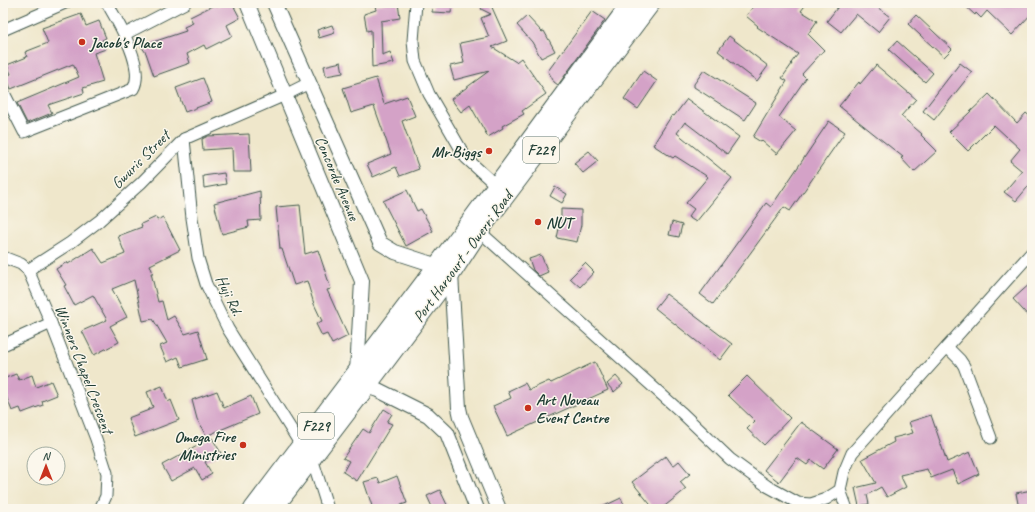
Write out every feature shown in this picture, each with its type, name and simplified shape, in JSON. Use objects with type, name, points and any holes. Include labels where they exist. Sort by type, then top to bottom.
[{"type":"main road","name":"Port Harcourt - Owerri Road","points":[[253,509],[306,452],[444,270],[501,191],[631,3]]},
{"type":"main road","name":"Port Harcourt - Owerri Road","points":[[444,270],[479,231],[501,191],[651,3]]},
{"type":"main road","name":"Port Harcourt - Owerri Road","points":[[273,509],[306,452]]},
{"type":"street","points":[[3,30],[65,3]]},
{"type":"street","points":[[3,91],[24,132],[134,89],[137,83],[137,71],[125,34],[107,3]]},
{"type":"street","points":[[125,34],[185,3]]},
{"type":"street","name":"Concorde Avenue","points":[[247,3],[362,281],[362,379]]},
{"type":"street","name":"Concorde Avenue","points":[[274,3],[380,243],[395,252],[444,270]]},
{"type":"street","points":[[416,3],[413,41],[416,62],[429,94],[466,158],[501,191]]},
{"type":"street","name":"Gwuris Street","points":[[28,270],[70,243],[99,221],[141,183],[184,139],[309,83]]},
{"type":"street","name":"Huji Rd.","points":[[184,139],[192,218],[198,258],[206,284],[228,329],[306,452],[328,509]]},
{"type":"street","points":[[479,231],[681,412],[730,459],[767,486],[798,503],[811,504],[826,499],[840,490]]},
{"type":"street","points":[[847,509],[840,490],[844,472],[852,453],[1032,252]]},
{"type":"street","points":[[3,257],[20,264],[28,270]]},
{"type":"street","name":"Winners Chapel Crescent","points":[[28,270],[51,323],[93,431],[107,473],[106,496],[100,509]]},
{"type":"street","points":[[444,270],[461,418],[499,509]]},
{"type":"street","points":[[3,345],[51,323]]},
{"type":"street","points":[[947,348],[960,360],[964,366],[991,438]]},
{"type":"street","points":[[362,379],[378,390],[428,415],[447,433],[477,509]]},
{"type":"building","points":[[223,3],[232,3],[240,18],[227,25],[232,36],[206,49],[204,45],[187,54],[190,63],[154,76],[146,53],[141,46],[186,31],[184,27],[193,23],[190,17],[216,4],[217,6]]},
{"type":"building","points":[[398,3],[400,18],[381,21],[382,55],[390,52],[394,63],[372,67],[371,30],[367,31],[364,14],[376,10],[375,5]]},
{"type":"building","points":[[433,3],[452,3],[451,13],[432,12]]},
{"type":"building","points":[[484,3],[490,3],[507,41],[492,47],[516,62],[521,58],[546,94],[522,111],[524,114],[502,126],[503,128],[488,137],[470,105],[461,112],[451,99],[489,71],[454,80],[450,66],[464,63],[460,43],[489,37],[481,18],[491,14],[481,9]]},
{"type":"building","points":[[756,3],[807,3],[801,11],[817,21],[808,34],[824,50],[802,74],[806,78],[779,117],[796,131],[777,154],[762,141],[761,142],[753,137],[787,81],[782,78],[798,54],[757,27],[758,26],[746,16]]},
{"type":"building","points":[[841,3],[872,3],[890,17],[878,32],[856,14],[841,32],[827,21]]},
{"type":"building","points":[[962,3],[1027,3],[1032,8],[1032,13],[1012,35],[987,11],[981,18],[976,13],[975,15]]},
{"type":"building","points":[[592,11],[605,20],[558,85],[554,82],[548,71]]},
{"type":"building","points":[[81,14],[86,26],[99,21],[106,38],[102,40],[106,49],[94,53],[103,82],[83,88],[84,93],[48,105],[52,113],[27,123],[17,103],[79,77],[73,64],[11,89],[6,76],[11,74],[7,65],[27,57],[25,52],[48,43],[42,28]]},
{"type":"building","points":[[916,15],[952,49],[944,57],[908,24]]},
{"type":"building","points":[[527,16],[542,32],[544,31],[555,51],[541,58],[532,42],[517,25]]},
{"type":"building","points":[[332,25],[335,33],[319,38],[317,30]]},
{"type":"building","points":[[729,36],[768,66],[757,81],[718,51]]},
{"type":"building","points":[[897,41],[933,73],[925,82],[889,50]]},
{"type":"building","points":[[341,62],[343,73],[326,76],[324,66]]},
{"type":"building","points":[[960,63],[972,72],[934,120],[923,111]]},
{"type":"building","points":[[876,65],[916,99],[901,116],[922,134],[921,135],[937,151],[914,172],[901,158],[903,157],[839,106],[859,82],[860,84]]},
{"type":"building","points":[[704,70],[756,103],[745,120],[694,87],[694,84]]},
{"type":"building","points":[[643,71],[657,81],[638,109],[624,99]]},
{"type":"building","points":[[203,78],[212,102],[185,112],[176,88]]},
{"type":"building","points":[[376,78],[384,104],[407,96],[415,116],[402,121],[419,169],[400,176],[396,167],[373,177],[367,164],[391,154],[374,106],[351,113],[343,88]]},
{"type":"building","points":[[989,94],[1017,123],[1026,113],[1032,118],[1032,182],[1016,201],[1004,192],[1022,171],[1010,161],[1020,149],[994,125],[968,151],[949,132]]},
{"type":"building","points":[[687,99],[739,137],[727,154],[685,122],[677,133],[732,178],[696,222],[688,217],[694,209],[686,203],[708,177],[675,156],[673,158],[653,145],[672,115],[674,116]]},
{"type":"building","points":[[829,121],[845,132],[790,211],[784,207],[713,304],[700,294],[766,203],[771,207]]},
{"type":"building","points":[[249,134],[251,172],[233,172],[232,148],[203,150],[202,139],[208,136]]},
{"type":"building","points":[[589,151],[598,161],[583,173],[574,163]]},
{"type":"building","points":[[224,173],[226,184],[204,188],[203,176]]},
{"type":"building","points":[[555,187],[567,194],[562,203],[550,196]]},
{"type":"building","points":[[407,190],[417,211],[421,209],[433,231],[406,246],[383,201]]},
{"type":"building","points":[[260,191],[261,220],[248,221],[249,227],[222,234],[214,203]]},
{"type":"building","points":[[300,205],[305,254],[318,250],[331,289],[327,290],[348,336],[332,344],[327,334],[322,336],[316,324],[322,321],[314,304],[307,281],[294,285],[282,249],[280,249],[276,207]]},
{"type":"building","points":[[561,209],[581,210],[581,225],[577,242],[557,238],[561,219]]},
{"type":"building","points":[[156,217],[157,220],[163,217],[180,250],[150,265],[153,273],[151,273],[158,302],[162,301],[167,320],[174,316],[185,334],[198,330],[207,359],[182,367],[178,357],[167,362],[160,346],[167,343],[153,319],[143,321],[134,280],[112,289],[127,317],[110,326],[119,342],[94,355],[82,331],[107,320],[93,295],[74,305],[64,286],[66,285],[56,269],[67,262],[68,264],[93,248],[103,263],[125,254],[118,236],[142,227],[141,224]]},
{"type":"building","points":[[672,222],[682,225],[679,237],[669,235]]},
{"type":"building","points":[[541,255],[548,272],[539,276],[533,270],[529,259]]},
{"type":"building","points":[[585,263],[594,272],[580,287],[570,278]]},
{"type":"building","points":[[1032,282],[1032,320],[1013,299]]},
{"type":"building","points":[[666,294],[732,344],[720,360],[655,308]]},
{"type":"building","points":[[595,362],[608,390],[507,436],[493,406],[511,398],[508,391],[525,383],[529,390],[549,381],[551,383]]},
{"type":"building","points":[[16,374],[19,380],[32,375],[36,387],[51,381],[57,395],[42,401],[43,405],[22,413],[20,408],[12,411],[3,388],[3,379]]},
{"type":"building","points":[[616,376],[623,384],[614,392],[607,384]]},
{"type":"building","points":[[747,376],[790,418],[764,445],[747,429],[755,421],[728,395]]},
{"type":"building","points":[[162,386],[168,402],[171,400],[179,420],[135,437],[128,418],[153,407],[147,392]]},
{"type":"building","points":[[217,391],[224,408],[251,396],[258,414],[206,436],[197,419],[192,400]]},
{"type":"building","points":[[384,409],[392,414],[387,422],[392,424],[357,481],[343,472],[349,461],[343,458],[363,429],[369,433]]},
{"type":"building","points":[[931,415],[947,462],[970,452],[979,474],[958,484],[952,470],[931,478],[927,469],[900,475],[906,487],[887,497],[881,487],[867,495],[869,504],[859,506],[855,488],[876,483],[862,459],[894,442],[893,438],[913,433],[909,422]]},
{"type":"building","points":[[801,422],[838,449],[823,469],[811,460],[807,465],[797,458],[779,482],[764,470]]},
{"type":"building","points":[[212,438],[221,453],[205,462],[212,474],[202,480],[195,468],[171,481],[162,465]]},
{"type":"building","points":[[666,456],[673,466],[679,461],[690,474],[680,482],[686,489],[661,509],[654,509],[632,482]]},
{"type":"building","points":[[397,476],[407,503],[389,509],[373,509],[364,482],[378,478],[380,483]]},
{"type":"building","points":[[440,490],[449,509],[433,509],[427,496]]},
{"type":"building","points":[[1032,490],[1032,509],[1019,509],[1016,493]]},
{"type":"building","points":[[621,498],[626,509],[598,509]]},
{"type":"place","name":"Jacob's Place","points":[[82,42]]},
{"type":"place","name":"Mr.Biggs","points":[[489,151]]},
{"type":"place","name":"NUT","points":[[538,222]]},
{"type":"place","name":"Art Noveau Event Centre","points":[[528,408]]},
{"type":"place","name":"Omega Fire Ministries","points":[[243,445]]}]
